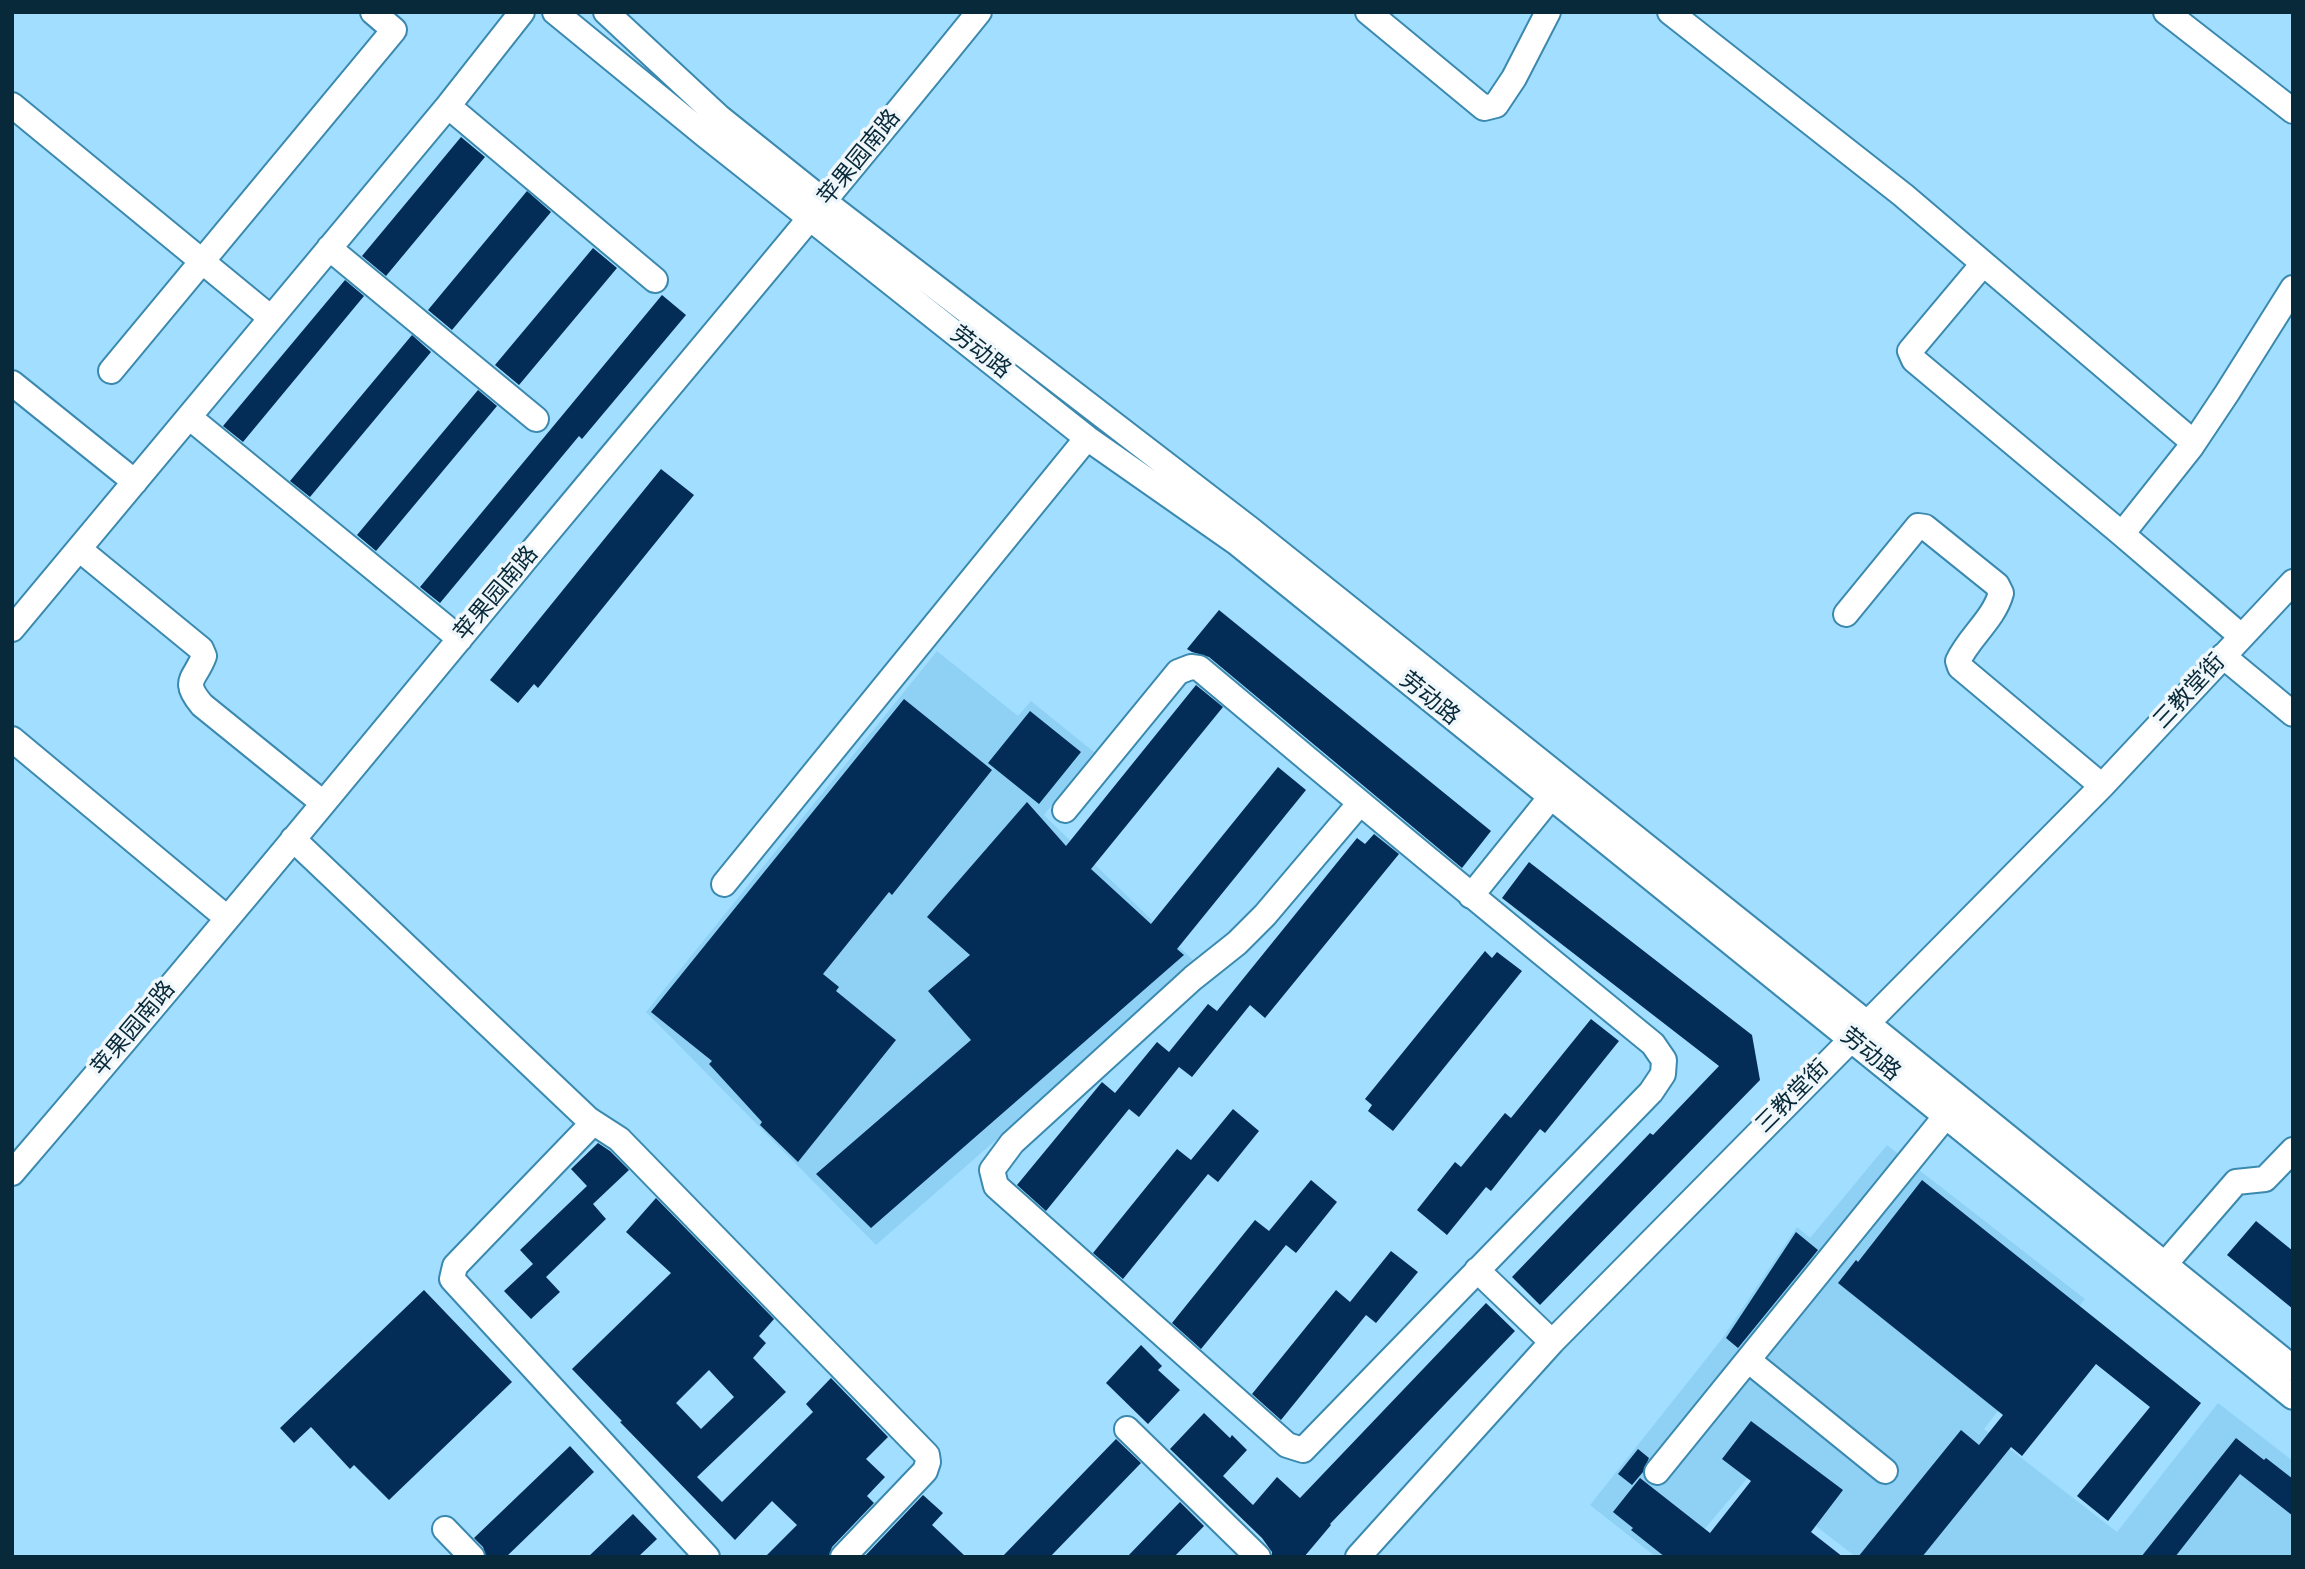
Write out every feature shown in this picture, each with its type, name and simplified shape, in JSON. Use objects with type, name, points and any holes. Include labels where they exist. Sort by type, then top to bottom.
[{"type":"street","points":[[111,371],[394,30],[373,12]]},
{"type":"street","points":[[12,629],[522,12]]},
{"type":"street","name":"劳动路","points":[[555,12],[818,211],[1250,529],[1858,1031],[1945,1117],[2293,1397]]},
{"type":"street","name":"劳动路","points":[[607,12],[818,211],[1087,438],[1237,543],[1550,797],[2165,1264],[2293,1367]]},
{"type":"street","name":"苹果园南路","points":[[14,1168],[227,918],[818,211],[979,12]]},
{"type":"street","points":[[1368,12],[1485,108],[1496,105],[1514,78],[1548,12]]},
{"type":"street","points":[[1670,12],[1903,195],[2193,442]]},
{"type":"street","points":[[2166,12],[2293,111]]},
{"type":"street","points":[[12,105],[271,318]]},
{"type":"street","points":[[447,106],[656,280]]},
{"type":"street","points":[[329,248],[536,419]]},
{"type":"street","points":[[1983,264],[1910,351],[1914,360],[2241,636]]},
{"type":"street","points":[[2122,534],[2228,393],[2293,288]]},
{"type":"street","points":[[12,383],[135,482]]},
{"type":"street","points":[[189,416],[460,639]]},
{"type":"street","points":[[724,884],[1087,438]]},
{"type":"street","points":[[1846,614],[1919,526],[1925,527],[1997,585],[2001,593],[1998,605],[1964,649],[1958,662],[1960,667],[2102,786]]},
{"type":"street","points":[[79,549],[201,649],[204,656],[190,680],[191,692],[202,705],[323,803]]},
{"type":"street","name":"三教堂街","points":[[1358,1557],[1552,1342],[2102,786],[2293,582]]},
{"type":"street","points":[[2223,656],[2293,714]]},
{"type":"street","points":[[1065,810],[1178,672],[1191,667],[1199,668],[1471,896],[1653,1044],[1664,1060],[1663,1074],[1651,1092],[1303,1450],[1287,1446],[996,1186],[992,1170],[1012,1143],[1193,978],[1237,943],[1265,915],[1360,803]]},
{"type":"street","points":[[12,739],[227,918]]},
{"type":"street","points":[[1471,896],[1550,797]]},
{"type":"street","points":[[293,839],[588,1119],[619,1139],[927,1455],[925,1471],[843,1557]]},
{"type":"street","points":[[1657,1472],[1945,1117]]},
{"type":"street","points":[[588,1119],[588,1128],[456,1266],[452,1279],[708,1557]]},
{"type":"street","points":[[2165,1264],[2236,1182],[2265,1178],[2293,1150]]},
{"type":"street","points":[[1477,1270],[1552,1342]]},
{"type":"street","points":[[1748,1360],[1885,1471]]},
{"type":"street","points":[[1127,1429],[1258,1557]]},
{"type":"street","points":[[445,1529],[472,1557]]},
{"type":"shaded area","points":[[937,651],[1018,716],[1031,701],[1094,752],[1044,815],[1197,964],[876,1245],[646,1012]]},
{"type":"shaded area","points":[[1887,1145],[2085,1299],[1984,1429],[2117,1532],[2218,1403],[2293,1461],[2293,1557],[1856,1557],[1750,1475],[1681,1557],[1656,1557],[1590,1505],[1722,1339],[1797,1227],[1810,1238]]},
{"type":"building","points":[[461,137],[485,157],[386,276],[362,256]]},
{"type":"building","points":[[527,191],[551,212],[452,330],[428,310]]},
{"type":"building","points":[[593,248],[617,268],[519,385],[495,365]]},
{"type":"building","points":[[345,280],[364,296],[243,442],[223,426]]},
{"type":"building","points":[[662,295],[686,315],[582,439],[579,436],[440,603],[420,587]]},
{"type":"building","points":[[412,335],[431,352],[310,497],[290,481]]},
{"type":"building","points":[[478,390],[497,406],[376,551],[357,535]]},
{"type":"building","points":[[661,469],[694,495],[538,688],[534,684],[518,703],[490,680]]},
{"type":"building","points":[[1219,610],[1491,831],[1462,868],[1209,657],[1187,649]]},
{"type":"building","points":[[1196,685],[1223,707],[1091,869],[1151,924],[1278,767],[1306,790],[1177,949],[1184,955],[871,1228],[816,1174],[971,1040],[928,991],[970,955],[927,917],[1027,802],[1066,846]]},
{"type":"building","points":[[904,699],[992,770],[892,895],[889,892],[823,974],[839,987],[836,991],[896,1040],[798,1162],[760,1125],[762,1122],[709,1064],[712,1061],[651,1012]]},
{"type":"building","points":[[1030,711],[1081,752],[1039,804],[988,763]]},
{"type":"building","points":[[1374,834],[1399,854],[1265,1018],[1250,1005],[1192,1077],[1179,1067],[1139,1117],[1129,1109],[1046,1211],[1017,1185],[1102,1082],[1115,1093],[1157,1042],[1169,1052],[1208,1004],[1217,1011],[1357,838],[1365,844]]},
{"type":"building","points":[[1529,862],[1752,1035],[1760,1080],[1540,1305],[1512,1277],[1650,1133],[1653,1135],[1719,1066],[1502,898]]},
{"type":"building","points":[[1485,951],[1492,958],[1497,952],[1522,971],[1393,1131],[1368,1111],[1372,1105],[1365,1099]]},
{"type":"building","points":[[1591,1019],[1619,1041],[1545,1133],[1540,1129],[1491,1191],[1486,1187],[1447,1235],[1417,1210],[1455,1162],[1461,1167],[1505,1113],[1511,1118]]},
{"type":"building","points":[[1233,1109],[1259,1131],[1218,1182],[1208,1174],[1123,1279],[1093,1253],[1177,1149],[1191,1160]]},
{"type":"building","points":[[598,1143],[629,1170],[593,1204],[606,1219],[546,1277],[560,1292],[531,1319],[504,1291],[533,1264],[520,1250],[587,1186],[571,1169]]},
{"type":"building","points":[[1311,1180],[1337,1202],[1296,1253],[1286,1245],[1201,1349],[1172,1323],[1255,1220],[1269,1231]]},
{"type":"building","points":[[1922,1180],[2201,1403],[2108,1521],[2077,1496],[2150,1407],[2096,1364],[2022,1456],[2011,1447],[1922,1557],[1858,1557],[1961,1430],[1979,1445],[2003,1415],[1838,1283],[1856,1260],[1858,1262]]},
{"type":"building","points":[[656,1198],[774,1319],[759,1336],[766,1343],[753,1358],[786,1392],[697,1477],[722,1502],[813,1412],[806,1404],[831,1378],[888,1437],[866,1459],[885,1477],[867,1496],[874,1503],[832,1547],[829,1557],[765,1557],[797,1525],[772,1501],[735,1540],[572,1369],[671,1273],[626,1232]],"holes":[[[709,1370],[734,1397],[701,1429],[676,1403]]]},
{"type":"building","points":[[2256,1221],[2293,1251],[2293,1309],[2227,1255]]},
{"type":"building","points":[[1796,1232],[1818,1250],[1738,1348],[1726,1338]]},
{"type":"building","points":[[1391,1251],[1418,1272],[1376,1323],[1366,1315],[1281,1420],[1252,1394],[1336,1290],[1350,1302]]},
{"type":"building","points":[[424,1290],[512,1382],[389,1500],[354,1465],[350,1469],[311,1427],[294,1443],[280,1428]]},
{"type":"building","points":[[1486,1303],[1515,1331],[1330,1524],[1304,1557],[1272,1557],[1272,1552],[1262,1538],[1170,1449],[1204,1413],[1247,1450],[1223,1476],[1253,1505],[1277,1477],[1300,1498]]},
{"type":"building","points":[[1141,1345],[1162,1366],[1158,1370],[1180,1390],[1148,1424],[1106,1383]]},
{"type":"building","points":[[1751,1421],[1843,1490],[1811,1532],[1843,1557],[1665,1557],[1613,1512],[1640,1478],[1710,1533],[1751,1481],[1722,1459]]},
{"type":"building","points":[[2236,1438],[2293,1479],[2293,1516],[2240,1474],[2175,1557],[2141,1557]]},
{"type":"building","points":[[1116,1439],[1141,1463],[1050,1557],[1002,1557]]},
{"type":"building","points":[[570,1446],[594,1472],[506,1557],[486,1557],[483,1547],[474,1538]]},
{"type":"building","points":[[1638,1449],[1649,1458],[1643,1472],[1632,1485],[1618,1474]]},
{"type":"building","points":[[923,1495],[943,1513],[932,1525],[966,1557],[864,1557]]},
{"type":"building","points":[[1180,1502],[1204,1526],[1174,1557],[1127,1557]]},
{"type":"building","points":[[633,1514],[657,1539],[638,1557],[588,1557]]}]
